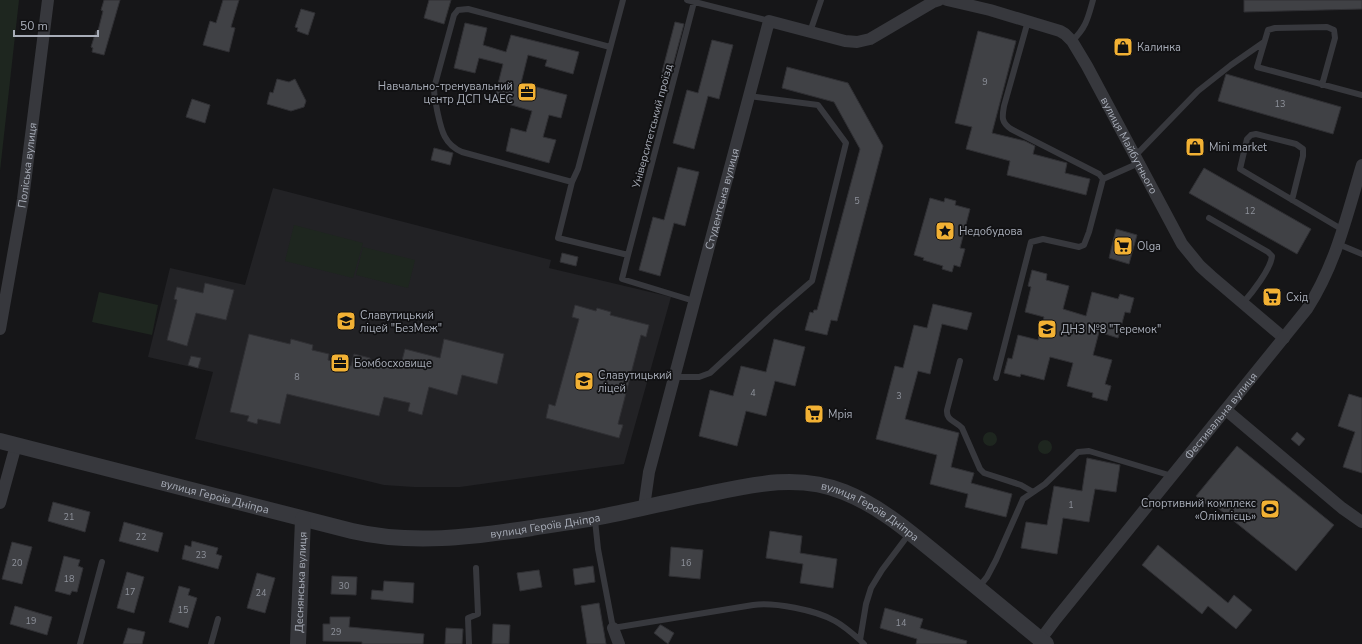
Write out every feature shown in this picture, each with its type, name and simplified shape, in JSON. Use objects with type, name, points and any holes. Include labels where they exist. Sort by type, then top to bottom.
[{"type":"street","name":"Поліська вулиця","points":[[0,329],[24,199],[48,0]]},
{"type":"street","name":"вулиця Майбутнього","points":[[947,0],[1060,31],[1072,41],[1087,66],[1182,244],[1200,266],[1284,338]]},
{"type":"street","points":[[769,22],[852,42],[862,41],[879,34],[935,1]]},
{"type":"street","name":"Студентська вулиця","points":[[644,507],[649,472],[769,22]]},
{"type":"street","name":"Фестивальна вулиця","points":[[1042,642],[1172,476],[1314,299],[1329,270],[1343,230],[1362,165]]},
{"type":"street","points":[[1226,410],[1342,508],[1362,522]]},
{"type":"street","name":"вулиця Героїв Дніпра","points":[[0,441],[303,519],[376,536],[422,539],[480,536],[594,518],[772,482],[809,483],[838,489],[880,511],[910,532],[1042,642]]},
{"type":"street","points":[[0,503],[16,445]]},
{"type":"street","name":"Деснянська вулиця","points":[[298,644],[303,519]]},
{"type":"street","points":[[613,628],[619,644]]},
{"type":"lane","points":[[623,0],[578,168],[572,182],[558,238],[628,255]]},
{"type":"lane","points":[[687,0],[769,22]]},
{"type":"lane","points":[[810,32],[821,0]]},
{"type":"lane","points":[[1072,41],[1085,27],[1093,0]]},
{"type":"lane","name":"Університетський проїзд","points":[[694,2],[622,279],[694,301]]},
{"type":"lane","points":[[572,182],[462,152],[457,150],[447,141],[441,131],[434,88],[452,22],[456,12],[464,9],[610,47]]},
{"type":"lane","points":[[1028,21],[1004,106],[1002,117],[1004,123],[1011,129],[1099,174],[1104,179]]},
{"type":"lane","points":[[1322,85],[1335,38],[1334,30],[1327,27],[1272,28],[1268,30],[1257,67],[1322,85],[1362,95]]},
{"type":"lane","points":[[996,378],[1031,242],[1043,239],[1078,247],[1084,245],[1104,179],[1137,159],[1198,91],[1231,65],[1264,42]]},
{"type":"lane","points":[[674,377],[699,377],[710,373],[812,281],[846,143],[818,105],[749,96]]},
{"type":"lane","points":[[1292,200],[1303,156],[1303,148],[1296,144],[1256,134],[1251,135],[1248,139],[1240,169],[1292,200],[1343,230]]},
{"type":"lane","points":[[1209,218],[1268,252],[1272,256],[1271,262],[1257,286],[1243,303]]},
{"type":"lane","points":[[1338,244],[1362,254]]},
{"type":"lane","points":[[960,361],[947,410],[949,419],[962,428],[980,469],[984,473],[1021,485],[1033,492]]},
{"type":"lane","points":[[978,588],[996,560],[1023,499],[1045,484],[1075,454],[1081,451],[1089,451],[1172,476]]},
{"type":"lane","points":[[594,518],[598,549],[613,628],[753,605],[769,604],[787,606],[826,617],[843,626],[862,642]]},
{"type":"lane","points":[[862,642],[866,604],[871,588],[882,570],[910,532]]},
{"type":"lane","points":[[80,644],[102,562]]},
{"type":"lane","points":[[469,644],[468,618],[478,614],[476,568]]},
{"type":"lane","points":[[211,644],[218,619]]},
{"type":"shaded area","points":[[0,0],[19,0],[0,171]]},
{"type":"shaded area","name":"Славутицький ліцей \"БезМеж\"","points":[[273,188],[551,260],[549,268],[671,297],[624,464],[460,487],[414,487],[384,485],[195,439],[213,372],[148,357],[170,268],[245,285]]},
{"type":"shaded area","points":[[294,225],[363,243],[353,278],[285,261]]},
{"type":"shaded area","points":[[363,247],[415,260],[408,288],[356,275]]},
{"type":"shaded area","points":[[99,292],[158,305],[152,335],[92,322]]},
{"type":"shaded area","points":[[987,432],[993,432],[997,436],[997,442],[993,446],[987,446],[983,442],[983,436]]},
{"type":"shaded area","points":[[1042,440],[1048,440],[1052,444],[1052,450],[1048,454],[1042,454],[1038,450],[1038,444]]},
{"type":"building","points":[[104,0],[120,0],[104,55],[92,52],[93,48],[91,47],[96,31],[98,31]]},
{"type":"building","points":[[223,0],[239,0],[231,27],[235,28],[229,52],[203,45],[210,21],[216,23]]},
{"type":"building","points":[[429,0],[451,0],[444,24],[424,18]]},
{"type":"building","points":[[1244,0],[1362,0],[1362,9],[1244,12]]},
{"type":"building","points":[[301,9],[315,13],[308,35],[297,31],[298,28],[295,27]]},
{"type":"building","points":[[675,22],[684,24],[669,80],[662,72]]},
{"type":"building","name":"Навчально-тренувальний центр ДСП ЧАЕС","points":[[465,23],[487,28],[483,45],[506,52],[511,35],[579,52],[573,74],[545,66],[547,60],[528,55],[521,83],[567,95],[561,118],[549,115],[543,137],[556,140],[549,163],[506,151],[511,128],[526,132],[532,111],[494,100],[503,64],[479,58],[475,73],[454,68]]},
{"type":"building","points":[[978,31],[1016,41],[992,133],[1025,141],[1035,146],[1033,154],[1067,163],[1065,173],[1090,179],[1086,195],[1007,175],[1010,161],[966,149],[972,127],[955,123]]},
{"type":"building","points":[[712,40],[733,45],[719,99],[708,96],[694,149],[673,143],[687,90],[698,93]]},
{"type":"building","points":[[1120,41],[1129,44],[1127,53],[1118,51]]},
{"type":"building","points":[[787,67],[848,83],[883,146],[837,321],[831,320],[827,335],[805,330],[810,312],[813,313],[814,310],[817,310],[860,149],[834,102],[782,88]]},
{"type":"building","points":[[1226,74],[1341,107],[1333,134],[1218,101]]},
{"type":"building","points":[[277,79],[289,82],[295,79],[306,101],[304,107],[291,111],[267,104],[270,92],[273,93]]},
{"type":"building","points":[[192,99],[210,105],[205,123],[186,117]]},
{"type":"building","points":[[1191,142],[1201,144],[1198,154],[1188,151]]},
{"type":"building","points":[[434,148],[453,153],[450,165],[431,160]]},
{"type":"building","points":[[678,167],[699,172],[685,226],[674,223],[660,276],[639,270],[653,217],[664,220]]},
{"type":"building","points":[[1204,168],[1311,229],[1297,254],[1189,193]]},
{"type":"building","points":[[930,198],[944,202],[945,198],[956,201],[955,205],[970,209],[960,248],[965,249],[960,267],[954,265],[952,272],[942,269],[943,266],[923,260],[924,258],[914,255]]},
{"type":"building","name":"Olga","points":[[1116,229],[1137,235],[1129,264],[1109,258]]},
{"type":"building","points":[[562,253],[578,257],[576,266],[560,262]]},
{"type":"building","points":[[1032,270],[1047,274],[1046,280],[1069,286],[1063,309],[1086,316],[1092,292],[1118,299],[1120,294],[1134,298],[1130,313],[1125,312],[1118,338],[1099,332],[1093,355],[1112,360],[1105,384],[1111,386],[1107,401],[1092,397],[1093,393],[1067,386],[1073,363],[1050,357],[1044,380],[1021,374],[1020,377],[1004,373],[1008,358],[1012,359],[1018,335],[1038,340],[1044,317],[1025,312],[1031,287],[1028,286]]},
{"type":"building","points":[[205,283],[234,290],[226,320],[196,313],[187,346],[167,340],[177,300],[174,299],[177,287],[203,293]]},
{"type":"building","name":"Схід","points":[[1277,292],[1278,302],[1267,303],[1266,293]]},
{"type":"building","points":[[933,304],[972,313],[967,330],[942,324],[930,374],[918,371],[905,419],[959,433],[951,467],[974,473],[971,483],[1012,494],[1006,517],[965,507],[968,494],[930,484],[937,455],[876,439],[895,366],[903,368],[914,325],[927,328]]},
{"type":"building","points":[[575,305],[596,311],[597,308],[611,312],[610,315],[649,325],[646,337],[641,335],[618,424],[623,425],[619,438],[546,418],[549,404],[555,406],[579,319],[572,317]]},
{"type":"building","name":"Славутицький ліцей \"БезМеж\"","points":[[249,334],[290,344],[291,339],[313,345],[312,350],[329,354],[328,360],[351,366],[354,354],[400,368],[405,349],[440,358],[444,339],[504,354],[497,384],[462,375],[457,395],[429,387],[422,415],[408,411],[410,403],[384,397],[379,416],[287,394],[280,424],[258,419],[257,424],[247,421],[249,416],[230,412]]},
{"type":"building","points":[[774,339],[805,347],[795,386],[775,381],[766,416],[746,411],[737,446],[699,436],[710,390],[733,396],[741,366],[766,372]]},
{"type":"building","points":[[191,356],[201,358],[198,368],[188,365]]},
{"type":"building","points":[[1349,394],[1362,398],[1362,473],[1343,467],[1355,432],[1338,426]]},
{"type":"building","points":[[1297,432],[1305,439],[1299,446],[1291,439]]},
{"type":"building","name":"Спортивний комплекс «Олімпієць»","points":[[1237,446],[1334,525],[1296,571],[1214,505],[1212,509],[1196,496]]},
{"type":"building","points":[[1087,458],[1120,465],[1116,492],[1095,489],[1089,522],[1063,518],[1057,554],[1021,548],[1026,522],[1047,525],[1054,486],[1082,491]]},
{"type":"building","points":[[53,502],[90,512],[85,532],[48,521]]},
{"type":"building","points":[[124,522],[163,533],[158,552],[119,541]]},
{"type":"building","points":[[770,531],[802,536],[800,553],[837,559],[833,588],[800,583],[803,564],[766,558]]},
{"type":"building","points":[[192,541],[218,548],[216,554],[222,556],[218,569],[182,559],[185,545],[191,547]]},
{"type":"building","points":[[12,542],[32,547],[22,584],[2,579]]},
{"type":"building","points":[[1158,545],[1228,603],[1234,595],[1252,610],[1236,629],[1208,606],[1202,614],[1142,565]]},
{"type":"building","points":[[671,547],[703,550],[700,579],[669,576]]},
{"type":"building","points":[[64,556],[80,560],[78,566],[83,568],[77,592],[72,591],[70,595],[55,591]]},
{"type":"building","points":[[593,566],[595,582],[575,585],[573,569]]},
{"type":"building","points":[[539,570],[542,587],[520,591],[517,573]]},
{"type":"building","points":[[127,572],[144,577],[134,613],[117,608]]},
{"type":"building","points":[[257,573],[275,578],[265,613],[247,608]]},
{"type":"building","points":[[332,576],[357,577],[356,595],[331,594]]},
{"type":"building","points":[[384,581],[414,583],[413,603],[371,599],[372,590],[383,591]]},
{"type":"building","points":[[179,586],[190,589],[188,595],[197,598],[188,628],[169,622]]},
{"type":"building","points":[[599,603],[606,644],[587,644],[581,606]]},
{"type":"building","points":[[15,606],[52,617],[47,635],[10,624]]},
{"type":"building","points":[[885,608],[923,619],[920,628],[967,641],[966,644],[916,644],[917,639],[880,628]]},
{"type":"building","points":[[330,617],[350,617],[349,627],[424,634],[423,644],[362,644],[362,642],[323,641],[323,624],[330,624]]},
{"type":"building","points":[[493,624],[510,625],[509,644],[492,644]]},
{"type":"building","points":[[660,625],[674,633],[668,644],[654,633]]},
{"type":"building","points":[[128,628],[145,632],[142,644],[123,644]]},
{"type":"building","points":[[446,628],[463,629],[462,644],[445,644]]},
{"type":"place","name":"Калинка","points":[[1123,47]]},
{"type":"place","name":"Навчально-тренувальний центр ДСП ЧАЕС","points":[[527,92]]},
{"type":"place","name":"Mini market","points":[[1195,147]]},
{"type":"place","name":"Недобудова","points":[[945,231]]},
{"type":"place","name":"Olga","points":[[1123,246]]},
{"type":"place","name":"Схід","points":[[1272,297]]},
{"type":"place","name":"Славутицький ліцей \"БезМеж\"","points":[[346,321]]},
{"type":"place","name":"ДНЗ №8 \"Теремок\"","points":[[1047,329]]},
{"type":"place","name":"Бомбосховище","points":[[340,363]]},
{"type":"place","name":"Славутицький ліцей","points":[[584,381]]},
{"type":"place","name":"Мрiя","points":[[814,414]]},
{"type":"place","name":"Спортивний комплекс «Олімпієць»","points":[[1270,509]]}]
